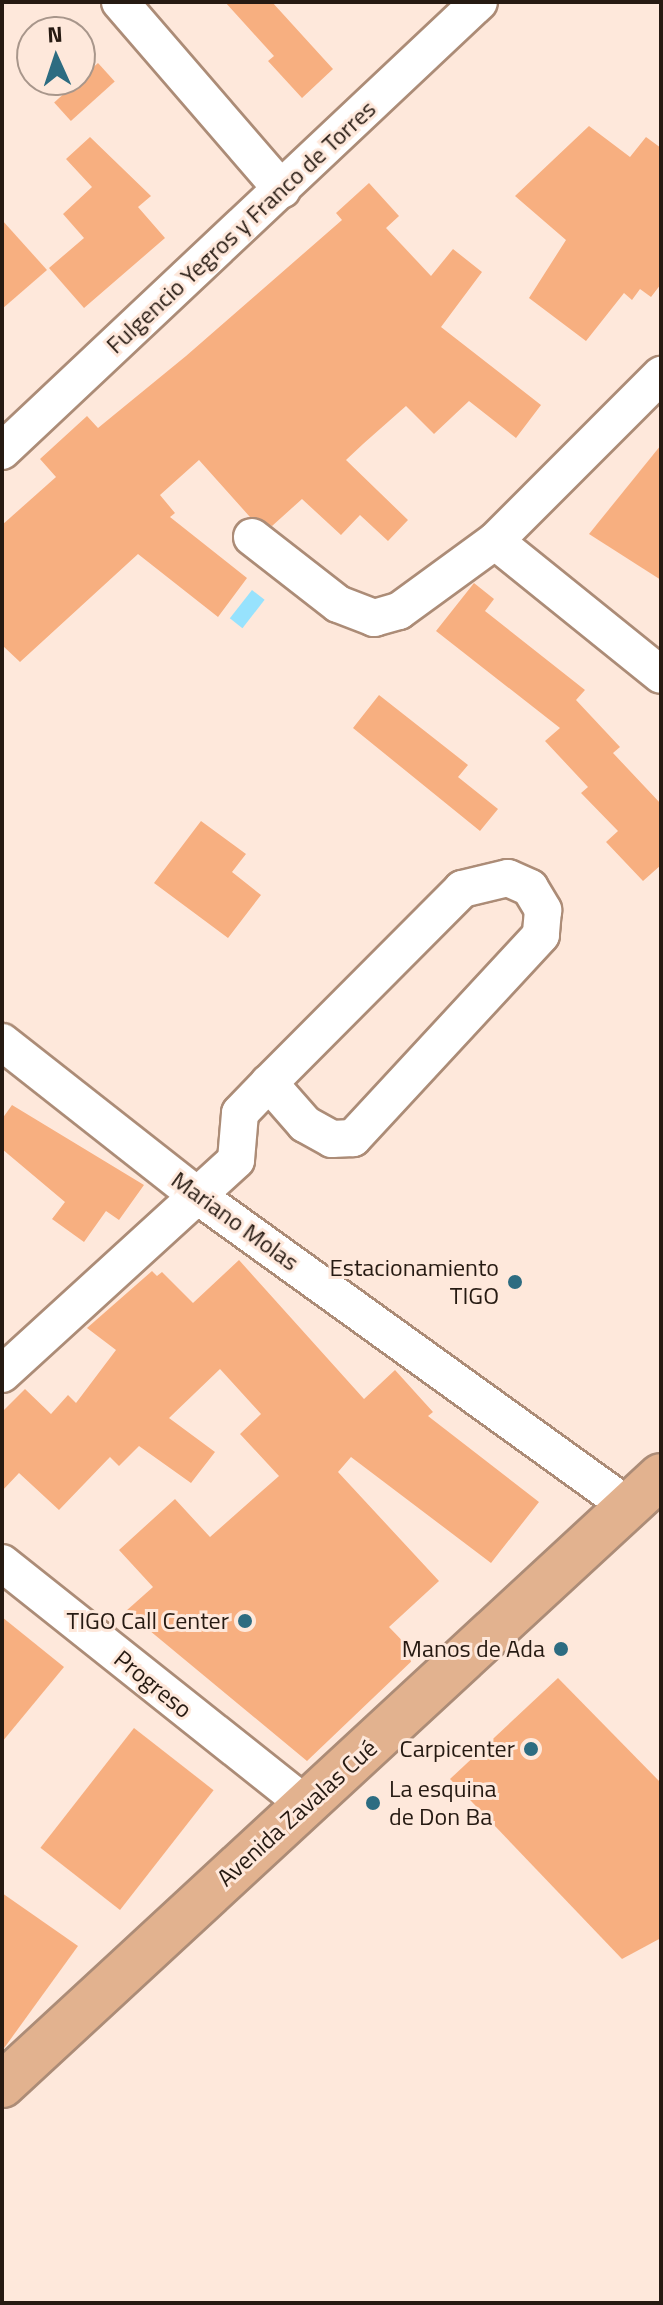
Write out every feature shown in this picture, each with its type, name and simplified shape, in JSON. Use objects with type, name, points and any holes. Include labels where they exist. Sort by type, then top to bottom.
[{"type":"main road","name":"Avenida Zavalas Cué","points":[[2,2085],[661,1476]]},
{"type":"street","points":[[120,2],[282,190]]},
{"type":"street","name":"Fulgencio Yegros y Franco de Torres","points":[[5,441],[282,190],[479,2]]},
{"type":"street","points":[[252,537],[338,604],[374,618],[399,611],[495,541],[661,375]]},
{"type":"street","points":[[495,541],[661,675]]},
{"type":"street","points":[[2,1374],[195,1194],[236,1160],[240,1113],[269,1083],[462,889],[508,878],[530,888],[543,910],[541,935],[353,1138],[332,1139],[305,1124],[269,1083]]},
{"type":"street","name":"Mariano Molas","points":[[2,1042],[195,1194],[628,1506]]},
{"type":"street","name":"Progreso","points":[[2,1563],[305,1804]]},
{"type":"water","points":[[252,590],[265,600],[242,628],[230,618]]},
{"type":"building","points":[[225,2],[272,2],[333,69],[302,98],[268,61],[274,56]]},
{"type":"building","points":[[98,63],[115,82],[71,121],[54,102],[61,96],[96,96]]},
{"type":"building","points":[[589,126],[630,157],[646,137],[661,148],[661,284],[651,297],[640,289],[632,300],[624,293],[586,341],[529,298],[566,240],[515,196]]},
{"type":"building","points":[[90,137],[151,196],[138,207],[165,238],[84,308],[49,268],[84,238],[63,214],[92,187],[66,159]]},
{"type":"building","points":[[369,183],[399,216],[386,228],[431,276],[453,249],[482,272],[441,327],[541,405],[516,438],[469,401],[434,434],[406,406],[363,444],[346,460],[408,520],[388,541],[360,515],[341,535],[302,499],[272,526],[250,517],[199,460],[160,495],[175,513],[170,517],[247,578],[218,617],[138,554],[20,662],[2,645],[2,525],[56,477],[40,459],[87,416],[98,428],[186,356],[342,220],[336,213]]},
{"type":"building","points":[[2,220],[47,270],[2,309]]},
{"type":"building","points":[[661,445],[661,580],[589,534]]},
{"type":"building","points":[[474,583],[494,599],[485,611],[585,690],[576,700],[620,747],[613,753],[661,804],[661,865],[643,881],[606,842],[618,831],[581,793],[588,787],[545,741],[560,728],[436,631]]},
{"type":"building","points":[[379,695],[468,765],[458,777],[498,809],[480,831],[353,728]]},
{"type":"building","points":[[201,821],[246,854],[232,872],[261,895],[228,938],[154,883]]},
{"type":"building","points":[[12,1105],[144,1185],[119,1220],[106,1211],[84,1242],[52,1219],[65,1202],[2,1149],[2,1119]]},
{"type":"building","points":[[239,1260],[364,1399],[395,1370],[433,1412],[428,1416],[539,1502],[491,1563],[351,1457],[338,1472],[439,1581],[389,1627],[417,1656],[307,1761],[126,1611],[153,1587],[119,1550],[175,1499],[210,1537],[279,1476],[240,1434],[261,1414],[220,1369],[169,1418],[215,1452],[191,1483],[139,1446],[119,1466],[110,1457],[59,1510],[19,1473],[2,1491],[2,1412],[25,1389],[51,1414],[68,1395],[76,1403],[116,1350],[87,1328],[152,1271],[157,1276],[162,1272],[193,1303]]},
{"type":"building","points":[[2,1617],[64,1667],[2,1742]]},
{"type":"building","points":[[558,1678],[661,1783],[661,1938],[622,1959],[450,1779]]},
{"type":"building","points":[[134,1728],[214,1790],[120,1910],[40,1848]]},
{"type":"building","points":[[2,1893],[78,1946],[2,2051]]},
{"type":"place","name":"Estacionamiento TIGO","points":[[515,1282]]},
{"type":"place","name":"TIGO Call Center","points":[[245,1621]]},
{"type":"place","name":"Manos de Ada","points":[[561,1649]]},
{"type":"place","name":"Carpicenter","points":[[531,1749]]},
{"type":"place","name":"La esquina de Don Ba","points":[[373,1803]]}]
